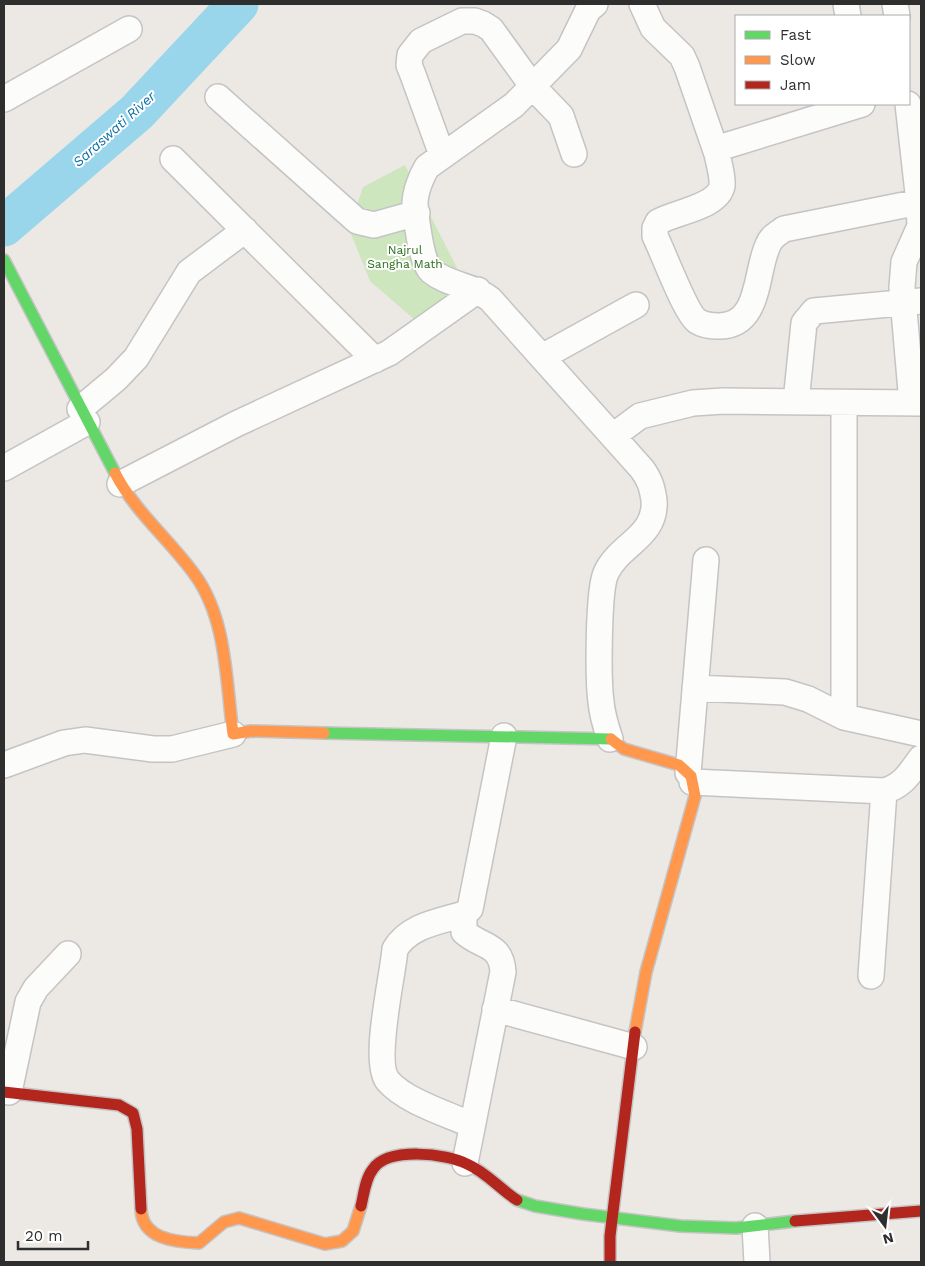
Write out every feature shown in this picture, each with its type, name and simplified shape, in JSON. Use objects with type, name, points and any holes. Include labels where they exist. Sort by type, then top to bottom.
[{"type":"street","points":[[566,4],[579,27]]},
{"type":"street","points":[[594,4],[588,10],[569,49],[514,105],[431,163],[423,173],[415,202],[423,255],[430,270],[445,280],[478,290],[490,299],[642,469],[652,484],[655,514],[642,535],[611,566],[606,574],[601,594],[600,702],[610,739]]},
{"type":"street","points":[[642,4],[653,28],[682,56],[688,67],[717,154],[722,186],[719,194],[711,202],[667,217],[658,222],[655,228],[656,236],[691,313],[702,324],[720,326],[731,324],[744,316],[751,308],[767,246],[773,236],[784,229],[920,202]]},
{"type":"street","points":[[442,155],[410,65],[410,55],[421,40],[462,21],[475,21],[491,29],[533,86],[561,116],[574,154]]},
{"type":"street","points":[[4,99],[129,29]]},
{"type":"street","points":[[218,97],[357,220],[374,225],[417,213]]},
{"type":"street","points":[[717,154],[722,147],[732,142],[859,105]]},
{"type":"street","points":[[613,436],[640,416],[666,408],[723,401],[917,403],[912,302],[904,262],[919,234],[920,202],[908,105]]},
{"type":"street","points":[[173,159],[375,360]]},
{"type":"street","points":[[4,468],[84,415],[136,358],[189,272],[245,230]]},
{"type":"street","points":[[4,260],[14,275],[120,484],[196,576],[210,604],[221,639],[233,734]]},
{"type":"street","points":[[120,484],[236,424],[375,360],[408,341],[478,290]]},
{"type":"street","points":[[796,402],[804,323],[814,311],[912,302]]},
{"type":"street","points":[[542,358],[636,305]]},
{"type":"street","points":[[844,402],[844,717]]},
{"type":"street","points":[[610,1262],[612,1220],[634,1047],[646,972],[695,796],[690,778],[695,688],[706,560]]},
{"type":"street","points":[[695,688],[785,692],[808,698],[844,717],[921,734]]},
{"type":"street","points":[[4,765],[71,742],[85,740],[153,749],[172,749],[252,731],[610,739],[624,749],[679,765],[690,778],[884,791],[896,788],[905,780],[921,758]]},
{"type":"street","points":[[472,1125],[403,1094],[386,1080],[381,1062],[395,949],[402,938],[412,930],[464,914],[470,909],[504,736]]},
{"type":"street","points":[[871,976],[884,791]]},
{"type":"street","points":[[464,914],[464,932],[475,942],[491,946],[498,953],[502,962],[503,972],[465,1163]]},
{"type":"street","points":[[68,954],[36,988],[28,1002],[6,1092],[119,1105],[133,1113],[137,1129],[140,1219],[148,1230],[158,1236],[184,1242],[199,1243],[224,1222],[239,1218],[326,1244],[335,1244],[350,1236],[357,1224],[368,1178],[373,1166],[383,1158],[399,1155],[451,1158],[465,1163],[511,1197],[531,1205],[612,1220],[730,1228],[921,1211]]},
{"type":"street","points":[[495,1009],[634,1047]]},
{"type":"street","points":[[755,1226],[757,1262]]},
{"type":"green space","name":"Najrul Sangha Math","points":[[405,165],[467,288],[415,320],[370,281],[349,229],[363,187]]},
{"type":"waterway","name":"Saraswati River","points":[[4,226],[137,112],[238,4]]},
{"type":"traffic: fast","points":[[4,260],[115,473]]},
{"type":"traffic: fast","points":[[324,733],[611,739]]},
{"type":"traffic: fast","points":[[517,1200],[535,1206],[583,1214],[680,1226],[736,1228],[795,1221]]},
{"type":"traffic: slow","points":[[115,473],[132,500],[185,562],[206,592],[219,631],[223,652],[233,734],[251,731],[324,733]]},
{"type":"traffic: slow","points":[[611,739],[624,749],[679,765],[691,776],[695,796],[646,972],[635,1032]]},
{"type":"traffic: slow","points":[[141,1209],[147,1227],[153,1233],[170,1240],[199,1243],[224,1222],[239,1218],[325,1244],[342,1241],[353,1231],[361,1206]]},
{"type":"traffic: jam","points":[[610,1262],[610,1236],[635,1032]]},
{"type":"traffic: jam","points":[[4,1092],[119,1105],[133,1113],[137,1129],[141,1209]]},
{"type":"traffic: jam","points":[[361,1206],[368,1177],[380,1162],[391,1157],[418,1154],[446,1157],[474,1167],[517,1200]]},
{"type":"traffic: jam","points":[[795,1221],[921,1211]]}]
